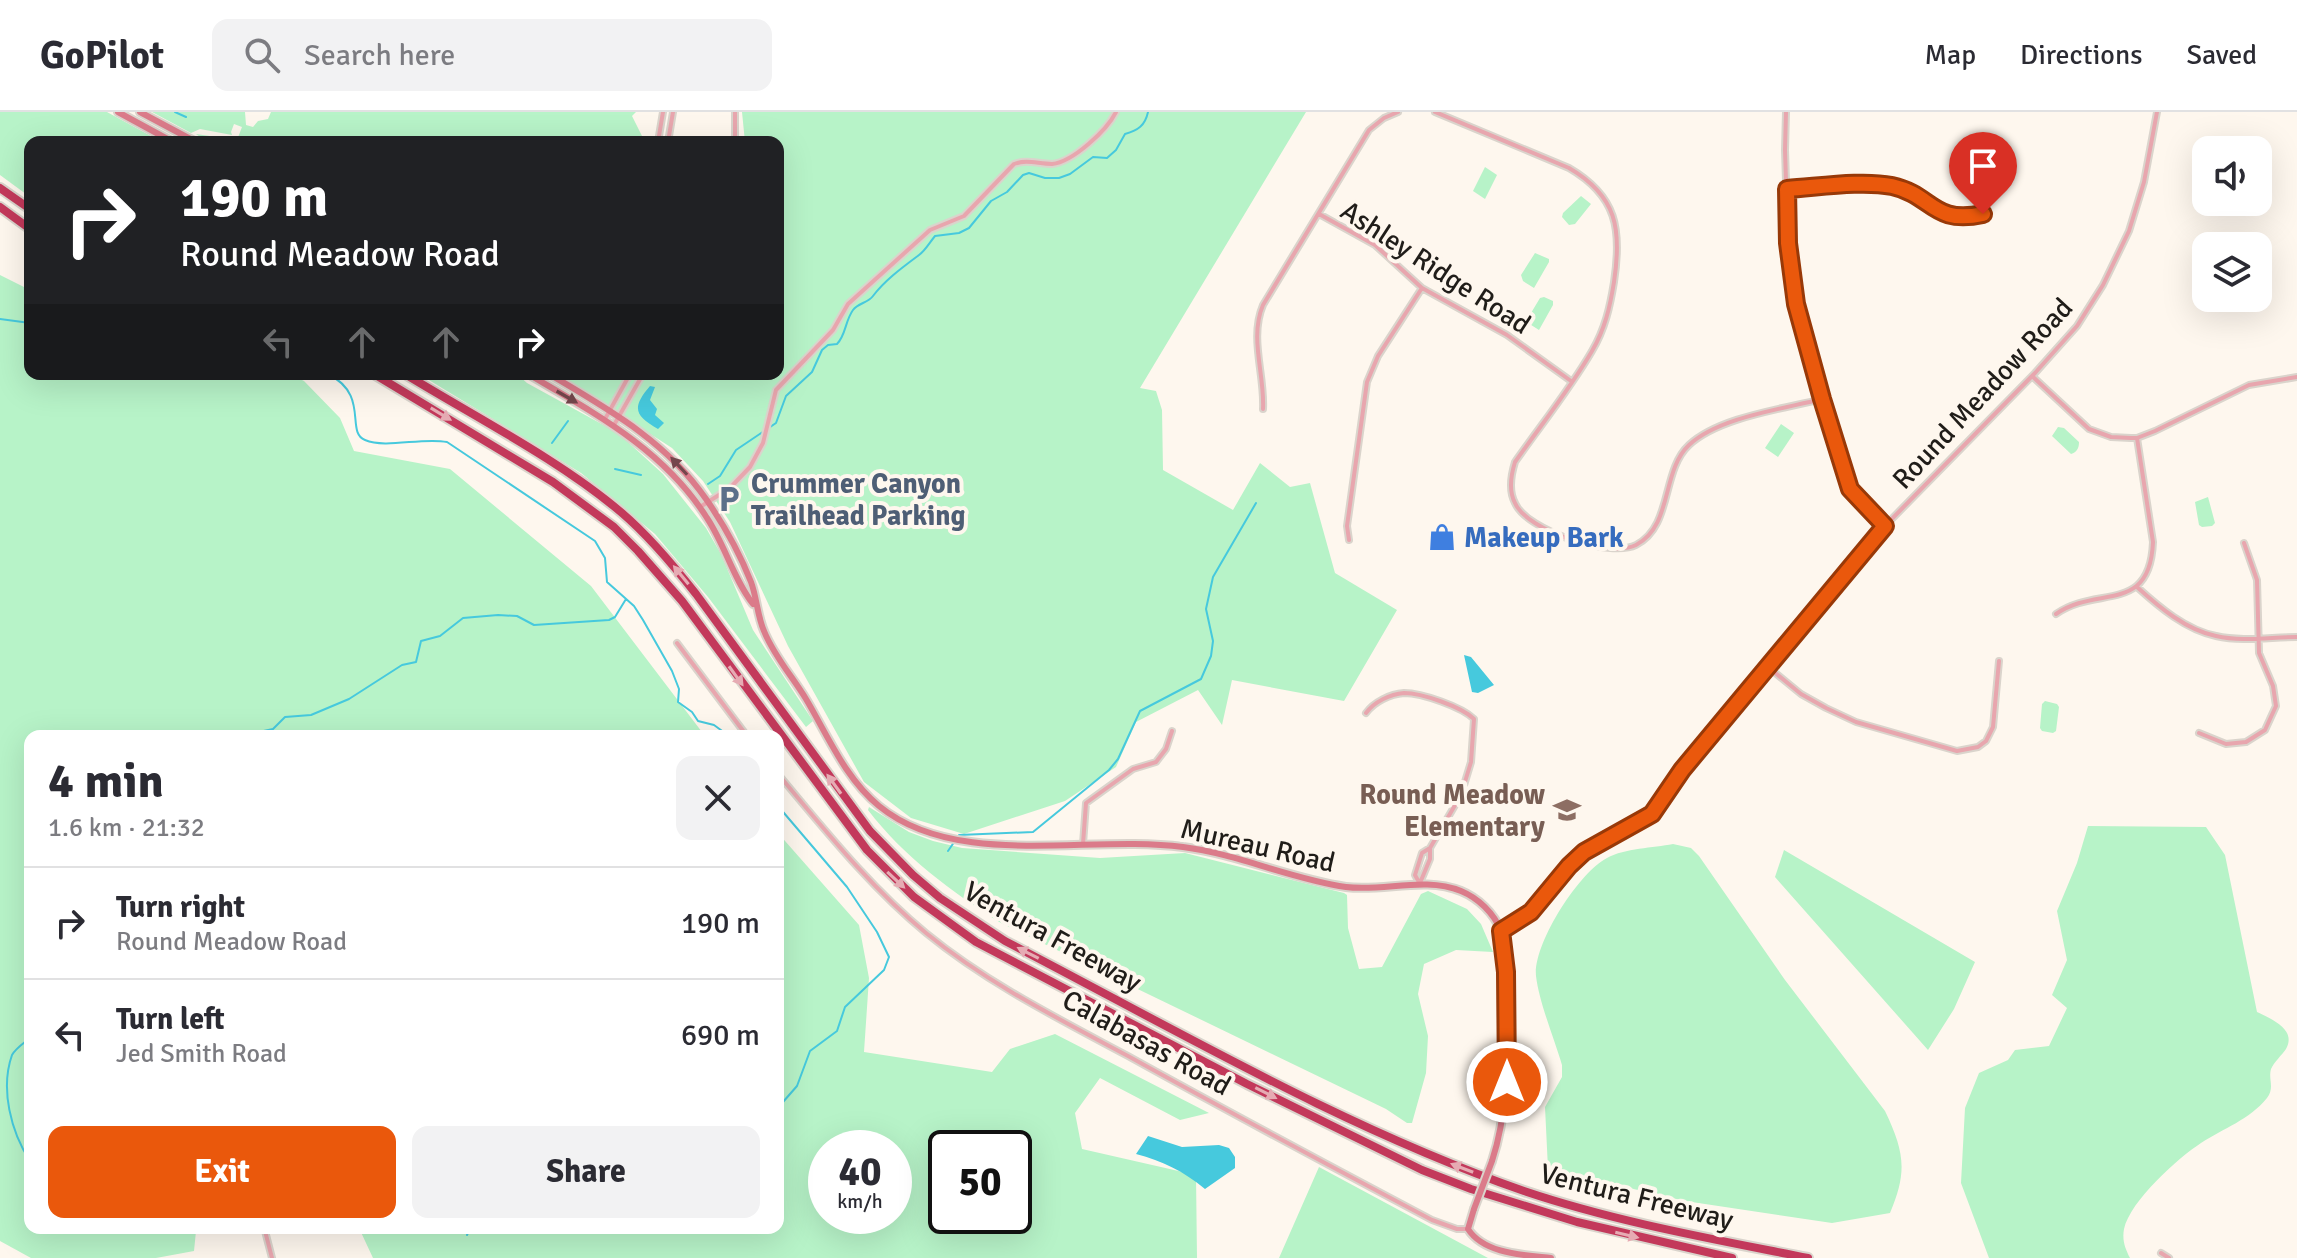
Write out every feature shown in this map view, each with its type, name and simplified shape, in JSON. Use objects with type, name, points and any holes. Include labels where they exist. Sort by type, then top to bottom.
[{"type":"highway","points":[[0,188],[24,205]]},
{"type":"highway","points":[[0,207],[24,225]]},
{"type":"highway","name":"Ventura Freeway","points":[[384,380],[553,482],[614,527],[682,601],[776,730]]},
{"type":"highway","name":"Ventura Freeway","points":[[415,380],[570,475],[632,523],[696,594],[870,831],[913,875],[973,921],[1005,941],[1251,1069],[1385,1136],[1439,1159],[1528,1192],[1620,1218],[1808,1258]]},
{"type":"highway","name":"Ventura Freeway","points":[[784,741],[867,850],[914,897],[976,942],[1247,1084],[1422,1170],[1471,1189],[1577,1222],[1732,1258]]},
{"type":"main road","points":[[118,112],[162,136]]},
{"type":"main road","points":[[140,112],[185,136]]},
{"type":"main road","name":"Mureau Road","points":[[538,380],[605,419],[660,461],[700,507],[720,539],[742,590],[755,607],[771,647],[804,696],[846,769],[866,794],[895,818],[924,832],[955,840],[1184,847],[1354,888],[1420,884],[1452,888],[1472,897],[1491,914],[1501,931]]},
{"type":"main road","name":"Mureau Road","points":[[559,380],[620,416],[668,454],[708,502],[733,544],[753,587],[755,607]]},
{"type":"main road","points":[[1468,1229],[1505,1112],[1506,972],[1501,931]]},
{"type":"main road","name":"Calabasas Road","points":[[1468,1229],[1478,1242],[1488,1246],[1551,1258]]},
{"type":"street","points":[[659,136],[663,112]]},
{"type":"street","points":[[669,136],[673,112]]},
{"type":"street","points":[[735,112],[735,136]]},
{"type":"street","points":[[700,507],[741,479],[750,467],[768,430],[776,390],[833,330],[848,304],[865,286],[930,230],[964,216],[1014,164],[1021,161],[1049,164],[1064,160],[1099,135],[1116,112]]},
{"type":"street","points":[[1263,409],[1264,392],[1256,337],[1259,315],[1369,130],[1398,112]]},
{"type":"street","points":[[1435,112],[1569,168],[1600,190],[1616,222],[1618,256],[1609,315],[1592,351],[1515,462],[1511,489],[1515,505],[1537,526],[1607,549],[1620,550],[1645,539],[1660,516],[1678,460],[1690,444],[1727,424],[1822,399]]},
{"type":"street","points":[[1786,112],[1788,243],[1796,304],[1850,489],[1885,526]]},
{"type":"street","name":"Round Meadow Road","points":[[1501,931],[1531,912],[1584,852],[1652,814],[1682,770],[1885,526],[2032,376],[2084,316],[2123,246],[2144,182],[2157,112]]},
{"type":"street","points":[[1787,189],[1896,187],[1951,217],[1983,214]]},
{"type":"street","name":"Ashley Ridge Road","points":[[1319,214],[1383,250],[1422,288],[1507,335],[1571,381]]},
{"type":"street","points":[[1349,540],[1347,526],[1367,382],[1378,356],[1422,288]]},
{"type":"street","points":[[2032,376],[2089,429],[2111,437],[2137,438],[2249,385],[2297,377]]},
{"type":"street","points":[[605,419],[627,380]]},
{"type":"street","points":[[614,425],[640,380]]},
{"type":"street","points":[[2056,614],[2076,604],[2119,596],[2137,587],[2147,574],[2153,542],[2137,438]]},
{"type":"street","points":[[2199,733],[2226,744],[2235,744],[2256,736],[2270,722],[2276,706],[2276,696],[2259,653],[2257,580],[2244,543]]},
{"type":"street","points":[[2137,587],[2195,629],[2223,637],[2297,637]]},
{"type":"street","points":[[677,643],[742,730]]},
{"type":"street","points":[[1768,667],[1801,694],[1856,722],[1957,751],[1978,747],[1986,741],[1993,727],[1999,661]]},
{"type":"street","points":[[1366,713],[1372,705],[1404,693],[1467,712],[1474,719],[1471,762],[1461,795],[1430,848],[1422,853],[1415,875],[1420,884]]},
{"type":"street","points":[[1083,844],[1086,803],[1133,769],[1156,762],[1166,749],[1172,731]]},
{"type":"street","name":"Calabasas Road","points":[[784,781],[838,846],[893,904],[929,936],[967,963],[1069,1024],[1277,1138],[1432,1220],[1457,1229],[1468,1229]]},
{"type":"street","points":[[1420,884],[1430,859],[1430,848]]},
{"type":"street","points":[[266,1234],[272,1258]]},
{"type":"street","points":[[2161,1253],[2169,1258]]},
{"type":"green space","points":[[0,112],[107,112],[151,136],[24,136],[24,193],[0,175]]},
{"type":"green space","points":[[152,112],[245,112],[246,125],[253,127],[258,121],[268,119],[271,112],[636,112],[632,116],[642,136],[239,136],[242,127],[234,124],[232,135],[200,129],[191,133]]},
{"type":"green space","points":[[742,112],[1306,112],[1140,388],[1156,391],[1162,410],[1163,470],[1233,510],[1260,463],[1290,487],[1310,483],[1335,573],[1397,610],[1344,701],[1232,680],[1222,725],[1198,690],[1136,722],[1116,767],[1065,801],[964,834],[911,818],[864,782],[788,646],[730,522],[703,481],[672,448],[566,380],[784,380],[784,136],[744,136]]},
{"type":"green space","points":[[1485,167],[1497,175],[1485,199],[1473,191]]},
{"type":"green space","points":[[1581,196],[1591,204],[1575,224],[1569,225],[1562,217],[1563,213]]},
{"type":"green space","points":[[1535,253],[1549,259],[1549,262],[1534,288],[1523,281],[1521,275]]},
{"type":"green space","points":[[0,275],[24,287],[24,380],[302,380],[340,418],[354,451],[450,469],[591,586],[700,730],[24,730],[24,1234],[196,1234],[194,1251],[156,1258],[31,1258],[0,1241]]},
{"type":"green space","points":[[1540,298],[1553,301],[1553,305],[1539,330],[1528,323],[1528,318]]},
{"type":"green space","points":[[429,380],[524,380],[618,433],[663,474],[706,528],[721,554],[753,630],[813,721],[806,727],[708,597],[655,534],[581,473]]},
{"type":"green space","points":[[1781,424],[1794,433],[1778,457],[1765,448]]},
{"type":"green space","points":[[2058,427],[2064,428],[2079,442],[2075,452],[2071,454],[2052,436]]},
{"type":"green space","points":[[2208,497],[2215,523],[2202,527],[2195,502]]},
{"type":"green space","points":[[2045,701],[2059,707],[2056,731],[2053,733],[2040,728],[2042,704]]},
{"type":"green space","points":[[869,807],[909,832],[962,848],[1100,858],[1185,853],[1344,893],[1347,895],[1348,928],[1359,969],[1382,967],[1421,894],[1428,891],[1467,909],[1481,924],[1493,952],[1456,950],[1424,964],[1418,994],[1428,1036],[1426,1073],[1412,1123],[1407,1123],[1386,1109],[1001,923],[913,858],[882,827],[868,810]]},
{"type":"green space","points":[[2088,826],[2206,827],[2225,855],[2257,1012],[2281,1026],[2288,1036],[2288,1042],[2271,1069],[2271,1091],[2260,1106],[2180,1159],[2135,1206],[2123,1233],[2130,1258],[1989,1258],[1961,1183],[1965,1108],[1979,1073],[2008,1060],[2015,1050],[2049,1046],[2067,1008],[2052,995],[2067,960],[2057,911]]},
{"type":"green space","points":[[784,840],[859,925],[869,978],[864,1052],[992,1072],[1010,1049],[1055,1034],[1209,1113],[1180,1120],[1100,1078],[1075,1113],[1082,1149],[1196,1175],[1197,1258],[373,1258],[362,1234],[784,1234]]},
{"type":"green space","points":[[1673,844],[1691,848],[1699,856],[1785,980],[1885,1111],[1900,1150],[1901,1161],[1899,1185],[1890,1213],[1832,1223],[1685,1201],[1548,1169],[1545,1107],[1562,1077],[1562,1065],[1536,976],[1542,946],[1571,893],[1596,866],[1622,852]]},
{"type":"green space","points":[[1784,850],[1975,962],[1954,1009],[1928,1050],[1775,877]]},
{"type":"green space","points":[[1319,1167],[1488,1258],[1279,1258]]},
{"type":"water","points":[[650,386],[655,387],[650,400],[657,409],[655,415],[664,423],[658,429],[644,420],[638,411],[640,400]]},
{"type":"water","points":[[1464,655],[1471,657],[1494,685],[1478,693],[1472,692]]},
{"type":"water","points":[[1148,1136],[1182,1147],[1219,1145],[1229,1148],[1235,1157],[1235,1168],[1205,1189],[1172,1167],[1136,1154]]},
{"type":"waterway","points":[[175,112],[186,117]]},
{"type":"waterway","points":[[708,484],[720,476],[736,450],[776,423],[786,396],[812,372],[822,350],[828,345],[837,344],[855,308],[871,298],[921,253],[935,236],[959,233],[969,228],[991,201],[1007,192],[1023,175],[1029,173],[1059,178],[1093,157],[1107,158],[1125,134],[1143,124],[1148,112]]},
{"type":"waterway","points":[[0,319],[24,322]]},
{"type":"waterway","points":[[337,380],[349,392],[359,436],[365,440],[383,443],[447,442],[595,541],[605,558],[607,582],[634,606],[672,671],[679,689],[678,702],[698,721],[721,730]]},
{"type":"waterway","points":[[552,443],[568,421]]},
{"type":"waterway","points":[[615,469],[641,475]]},
{"type":"waterway","points":[[948,851],[959,835],[1033,832],[1109,770],[1118,759],[1140,711],[1201,679],[1211,656],[1213,641],[1206,609],[1213,577],[1256,503]]},
{"type":"waterway","points":[[268,730],[285,717],[311,715],[349,699],[402,665],[416,662],[421,641],[440,636],[463,618],[517,616],[534,625],[609,620],[615,617],[626,599]]},
{"type":"waterway","points":[[784,813],[847,887],[877,932],[889,957],[884,970],[845,1007],[837,1031],[810,1051],[797,1086],[784,1101]]},
{"type":"waterway","points":[[24,1043],[12,1055],[7,1082],[9,1110],[24,1152]]},
{"type":"place","name":"Crummer Canyon Trailhead Parking","points":[[729,499]]},
{"type":"place","name":"Makeup Bark","points":[[1442,537]]},
{"type":"place","name":"Round Meadow Elementary","points":[[1567,810]]},
{"type":"route","points":[[1507,1082],[1506,972],[1501,931],[1531,912],[1584,852],[1654,812],[1682,770],[1885,526],[1850,489],[1822,399],[1796,304],[1788,243],[1787,189],[1896,187],[1951,217],[1983,214]]}]
